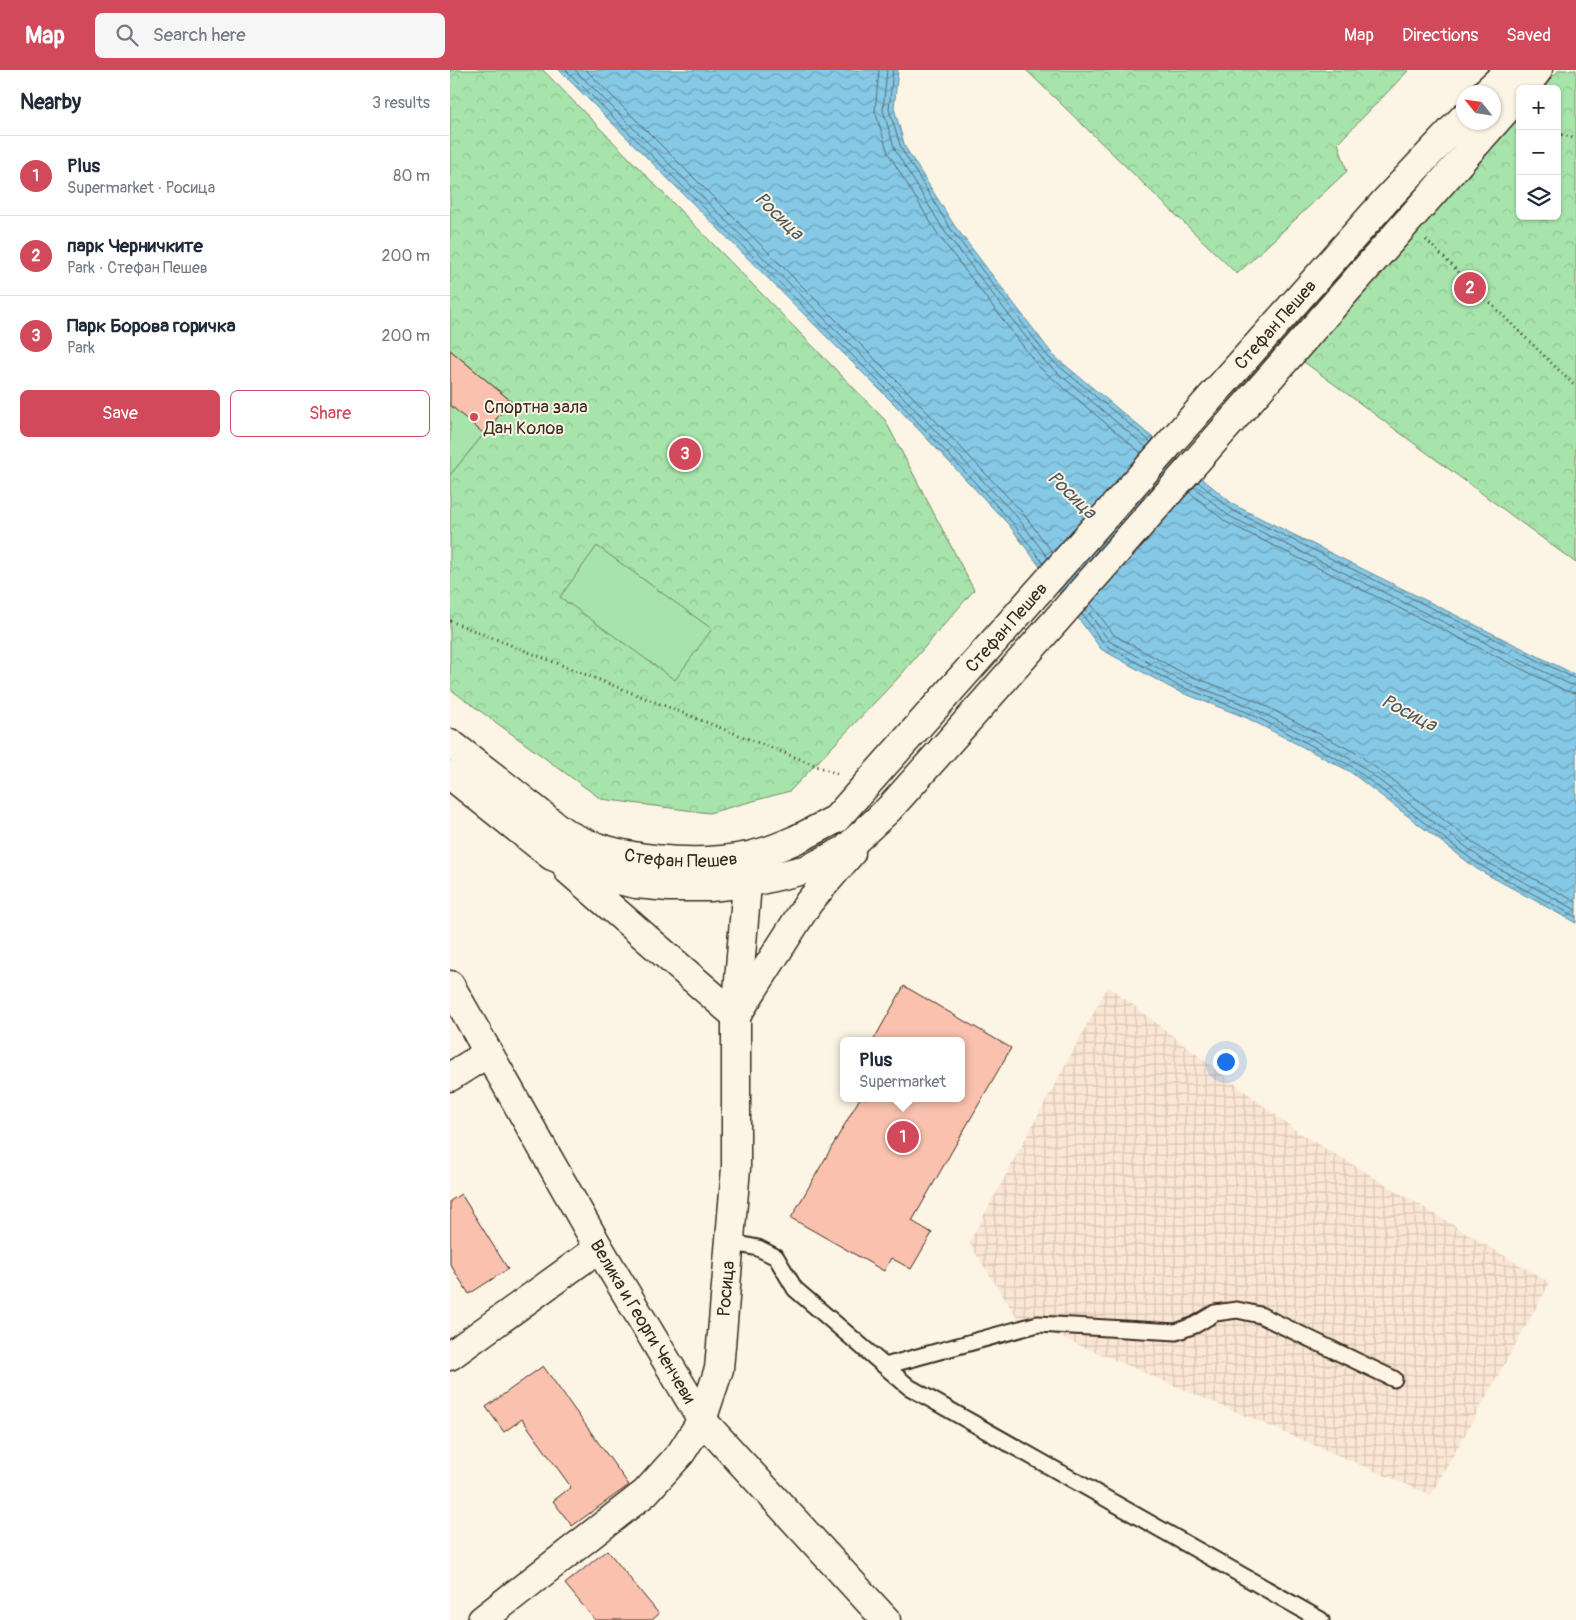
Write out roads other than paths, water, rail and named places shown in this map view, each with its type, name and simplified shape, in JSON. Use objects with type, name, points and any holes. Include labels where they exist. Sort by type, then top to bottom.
[{"type":"street","points":[[1527,85],[1538,70]]},
{"type":"street","name":"Стефан Пешев","points":[[450,775],[552,856],[601,876],[636,884],[668,887],[748,883],[808,869],[845,850],[889,809],[940,752],[1516,99]]},
{"type":"street","name":"Стефан Пешев","points":[[450,743],[566,833],[592,846],[621,854],[686,860],[720,860],[749,856],[802,838],[836,819],[1386,200],[1456,126]]},
{"type":"street","points":[[552,856],[736,1016],[809,902],[889,809]]},
{"type":"street","name":"Росица","points":[[482,1620],[645,1493],[681,1453],[702,1420],[719,1369],[730,1242],[736,1168],[736,1016],[749,856]]},
{"type":"street","name":"Велика и Георги Ченчеви","points":[[450,985],[600,1248],[702,1420],[886,1620]]},
{"type":"street","points":[[450,1077],[488,1053]]},
{"type":"street","points":[[450,1356],[600,1248]]},
{"type":"lane","points":[[730,1242],[758,1248],[776,1257],[795,1289],[909,1387],[1321,1620]]},
{"type":"lane","points":[[885,1366],[1038,1324],[1176,1332],[1195,1325],[1215,1313],[1237,1310],[1260,1314],[1394,1380]]},
{"type":"water","points":[[559,70],[898,70],[894,108],[905,147],[954,225],[1053,355],[1234,505],[1576,675],[1576,923],[1477,869],[1349,771],[1247,718],[1175,690],[1101,649],[1009,525],[899,409]]},
{"type":"place","name":"парк Черничките","points":[[1470,288]]},
{"type":"place","name":"Спортна зала Дан Колов","points":[[474,417]]},
{"type":"place","name":"Парк Борова горичка","points":[[685,454]]},
{"type":"place","name":"Plus","points":[[903,1137]]}]
